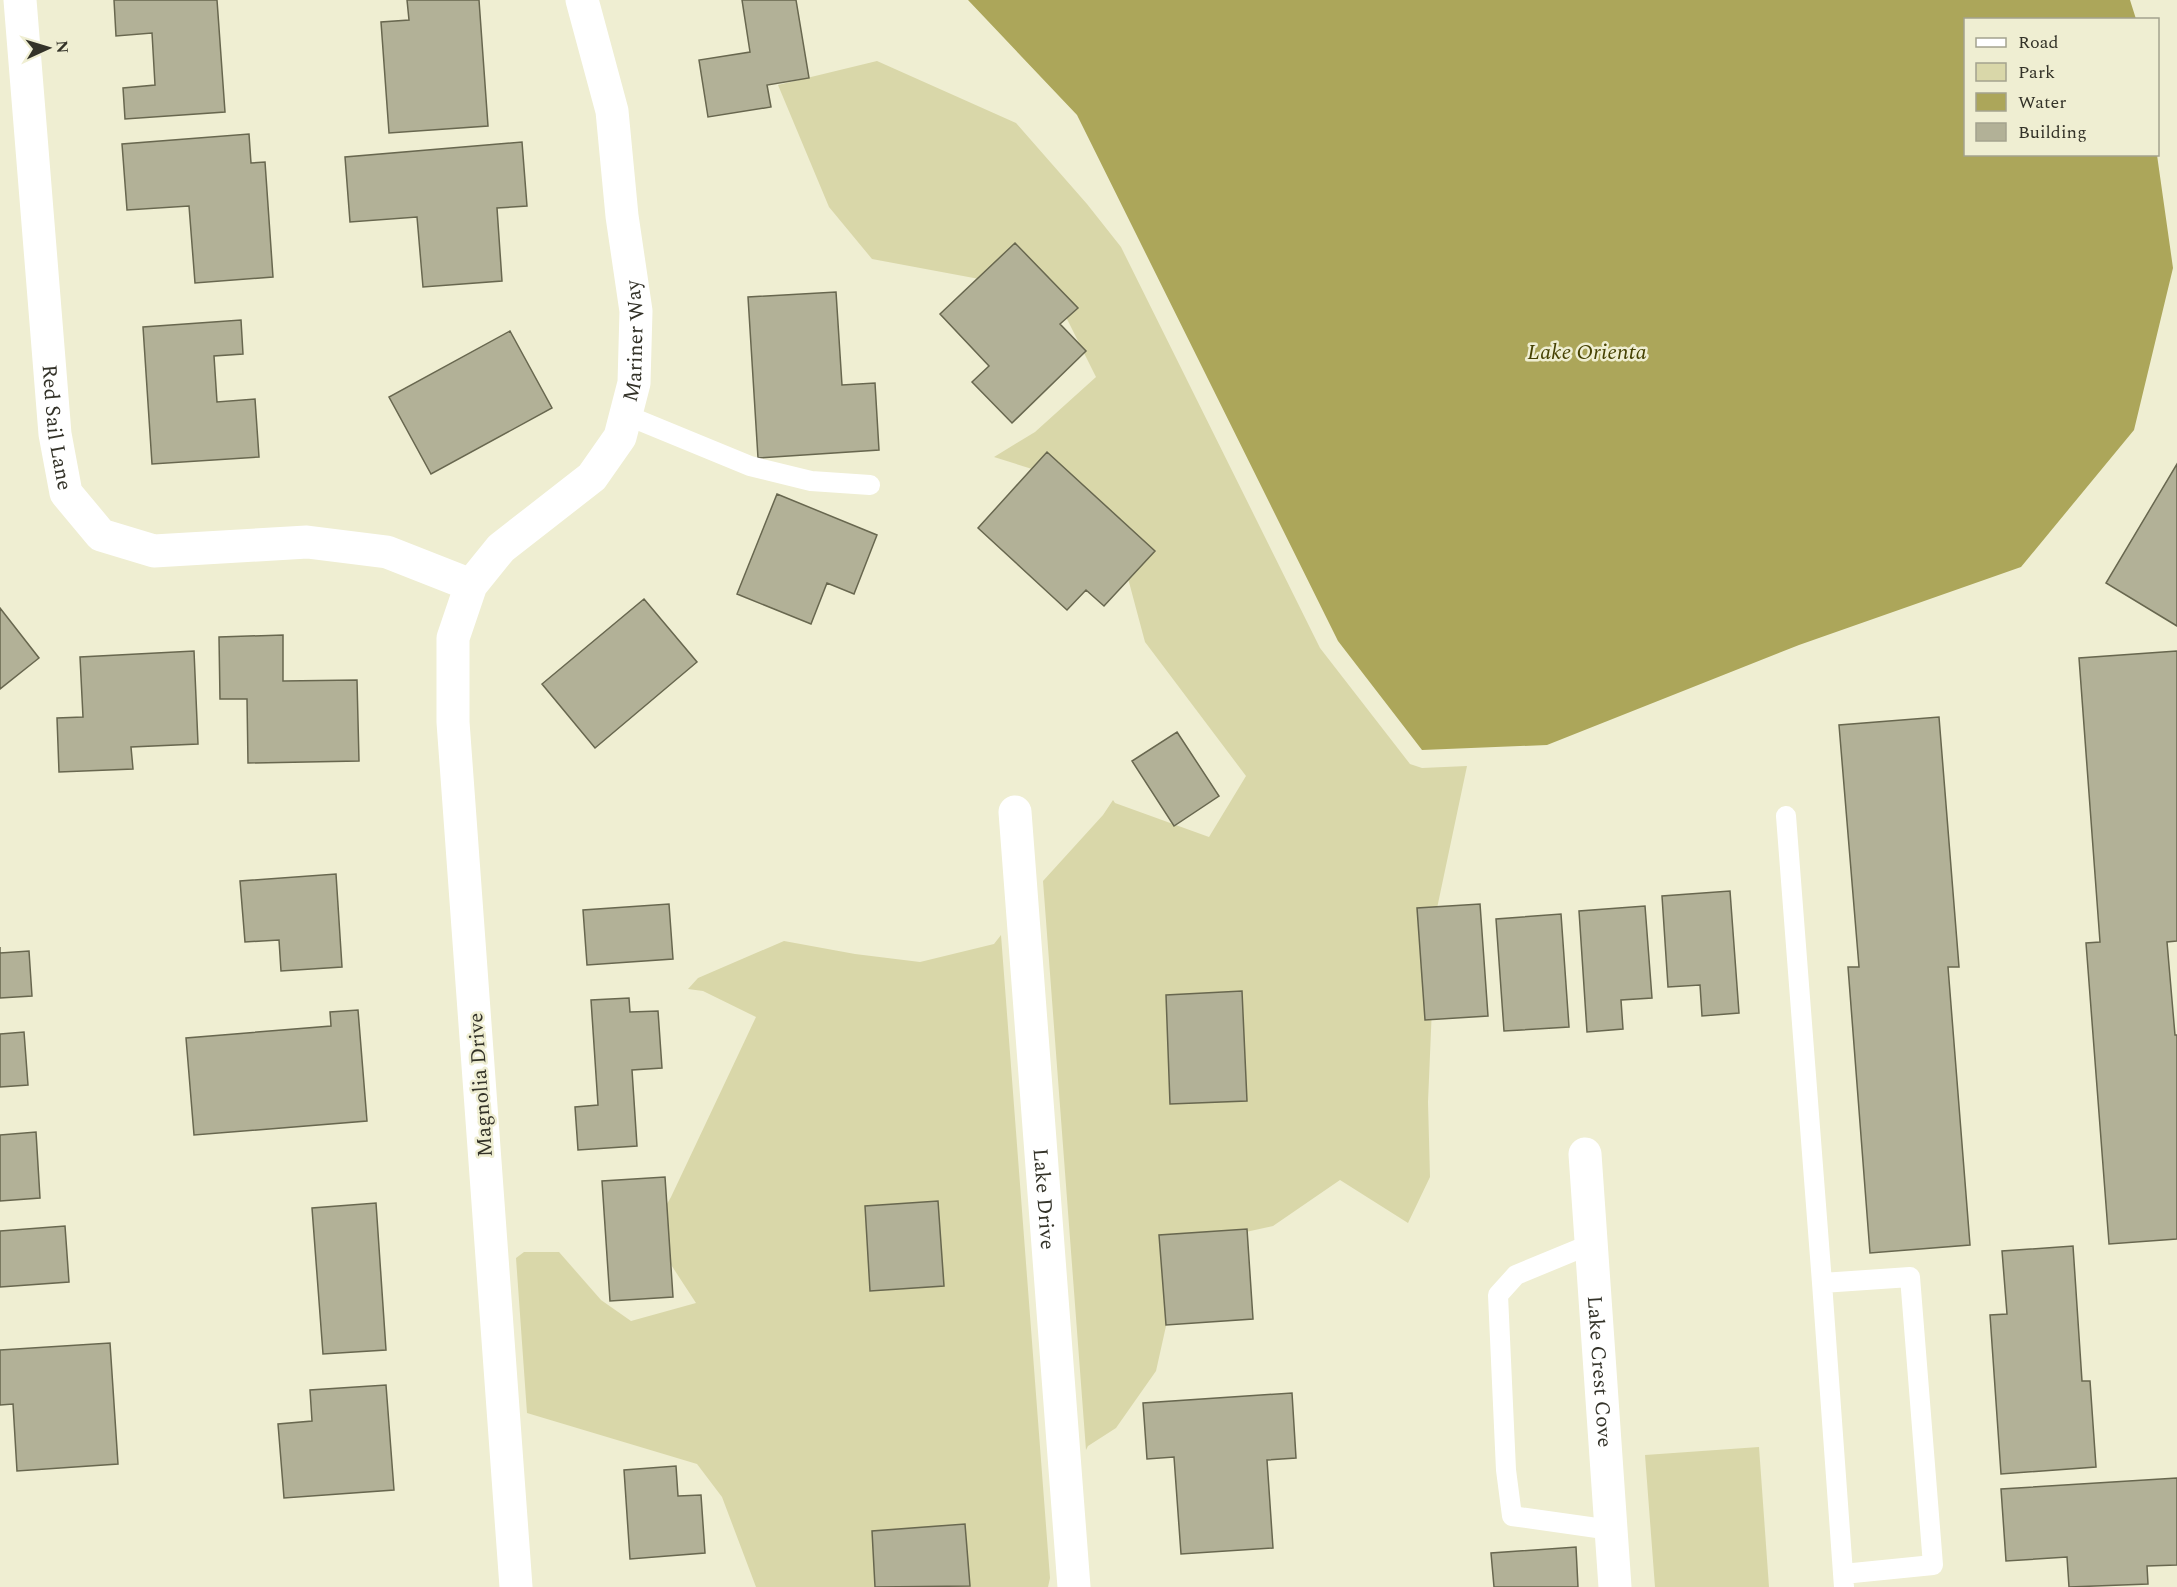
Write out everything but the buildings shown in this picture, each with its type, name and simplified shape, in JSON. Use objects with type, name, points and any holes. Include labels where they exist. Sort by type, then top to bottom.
[{"type":"street","name":"Red Sail Lane","points":[[20,0],[55,434],[66,493],[101,535],[154,551],[307,542],[387,552],[471,585]]},
{"type":"street","name":"Mariner Way","points":[[471,585],[501,548],[592,477],[620,437],[634,383],[636,311],[622,216],[612,111],[582,0]]},
{"type":"street","name":"Magnolia Drive","points":[[471,585],[453,638],[453,722],[516,1587]]},
{"type":"street","name":"Lake Drive","points":[[1014,812],[1074,1587]]},
{"type":"street","name":"Lake Crest Cove","points":[[1585,1154],[1615,1587]]},
{"type":"lane","points":[[626,415],[750,466],[811,481],[870,485]]},
{"type":"lane","points":[[1786,816],[1843,1580],[1933,1565],[1910,1277],[1822,1283]]},
{"type":"lane","points":[[1591,1244],[1516,1275],[1498,1295],[1506,1470],[1512,1515],[1611,1530]]},
{"type":"green space","points":[[877,61],[1016,123],[1087,204],[1121,247],[1320,648],[1410,764],[1422,768],[1467,766],[1436,913],[1428,1102],[1430,1177],[1408,1223],[1340,1180],[1273,1226],[1232,1235],[1196,1257],[1166,1326],[1156,1371],[1116,1428],[1088,1446],[1086,1450],[1043,881],[1103,815],[1113,800],[1115,803],[1209,837],[1246,776],[1145,642],[1110,511],[1048,474],[994,457],[1035,432],[1096,377],[1054,293],[872,259],[829,207],[778,85]]},
{"type":"green space","points":[[1001,935],[1050,1578],[1048,1587],[756,1587],[722,1497],[697,1464],[527,1413],[516,1258],[524,1252],[559,1252],[601,1300],[631,1321],[696,1303],[664,1254],[656,1223],[671,1197],[756,1017],[703,991],[688,989],[698,978],[784,941],[855,954],[920,962],[994,944]]},
{"type":"green space","points":[[1759,1447],[1769,1587],[1655,1587],[1645,1455]]},
{"type":"water","name":"Lake Orienta","points":[[968,0],[2130,0],[2136,18],[1964,18],[1964,156],[2157,156],[2173,268],[2134,430],[2021,567],[1799,645],[1547,745],[1422,750],[1338,641],[1077,115]]}]
